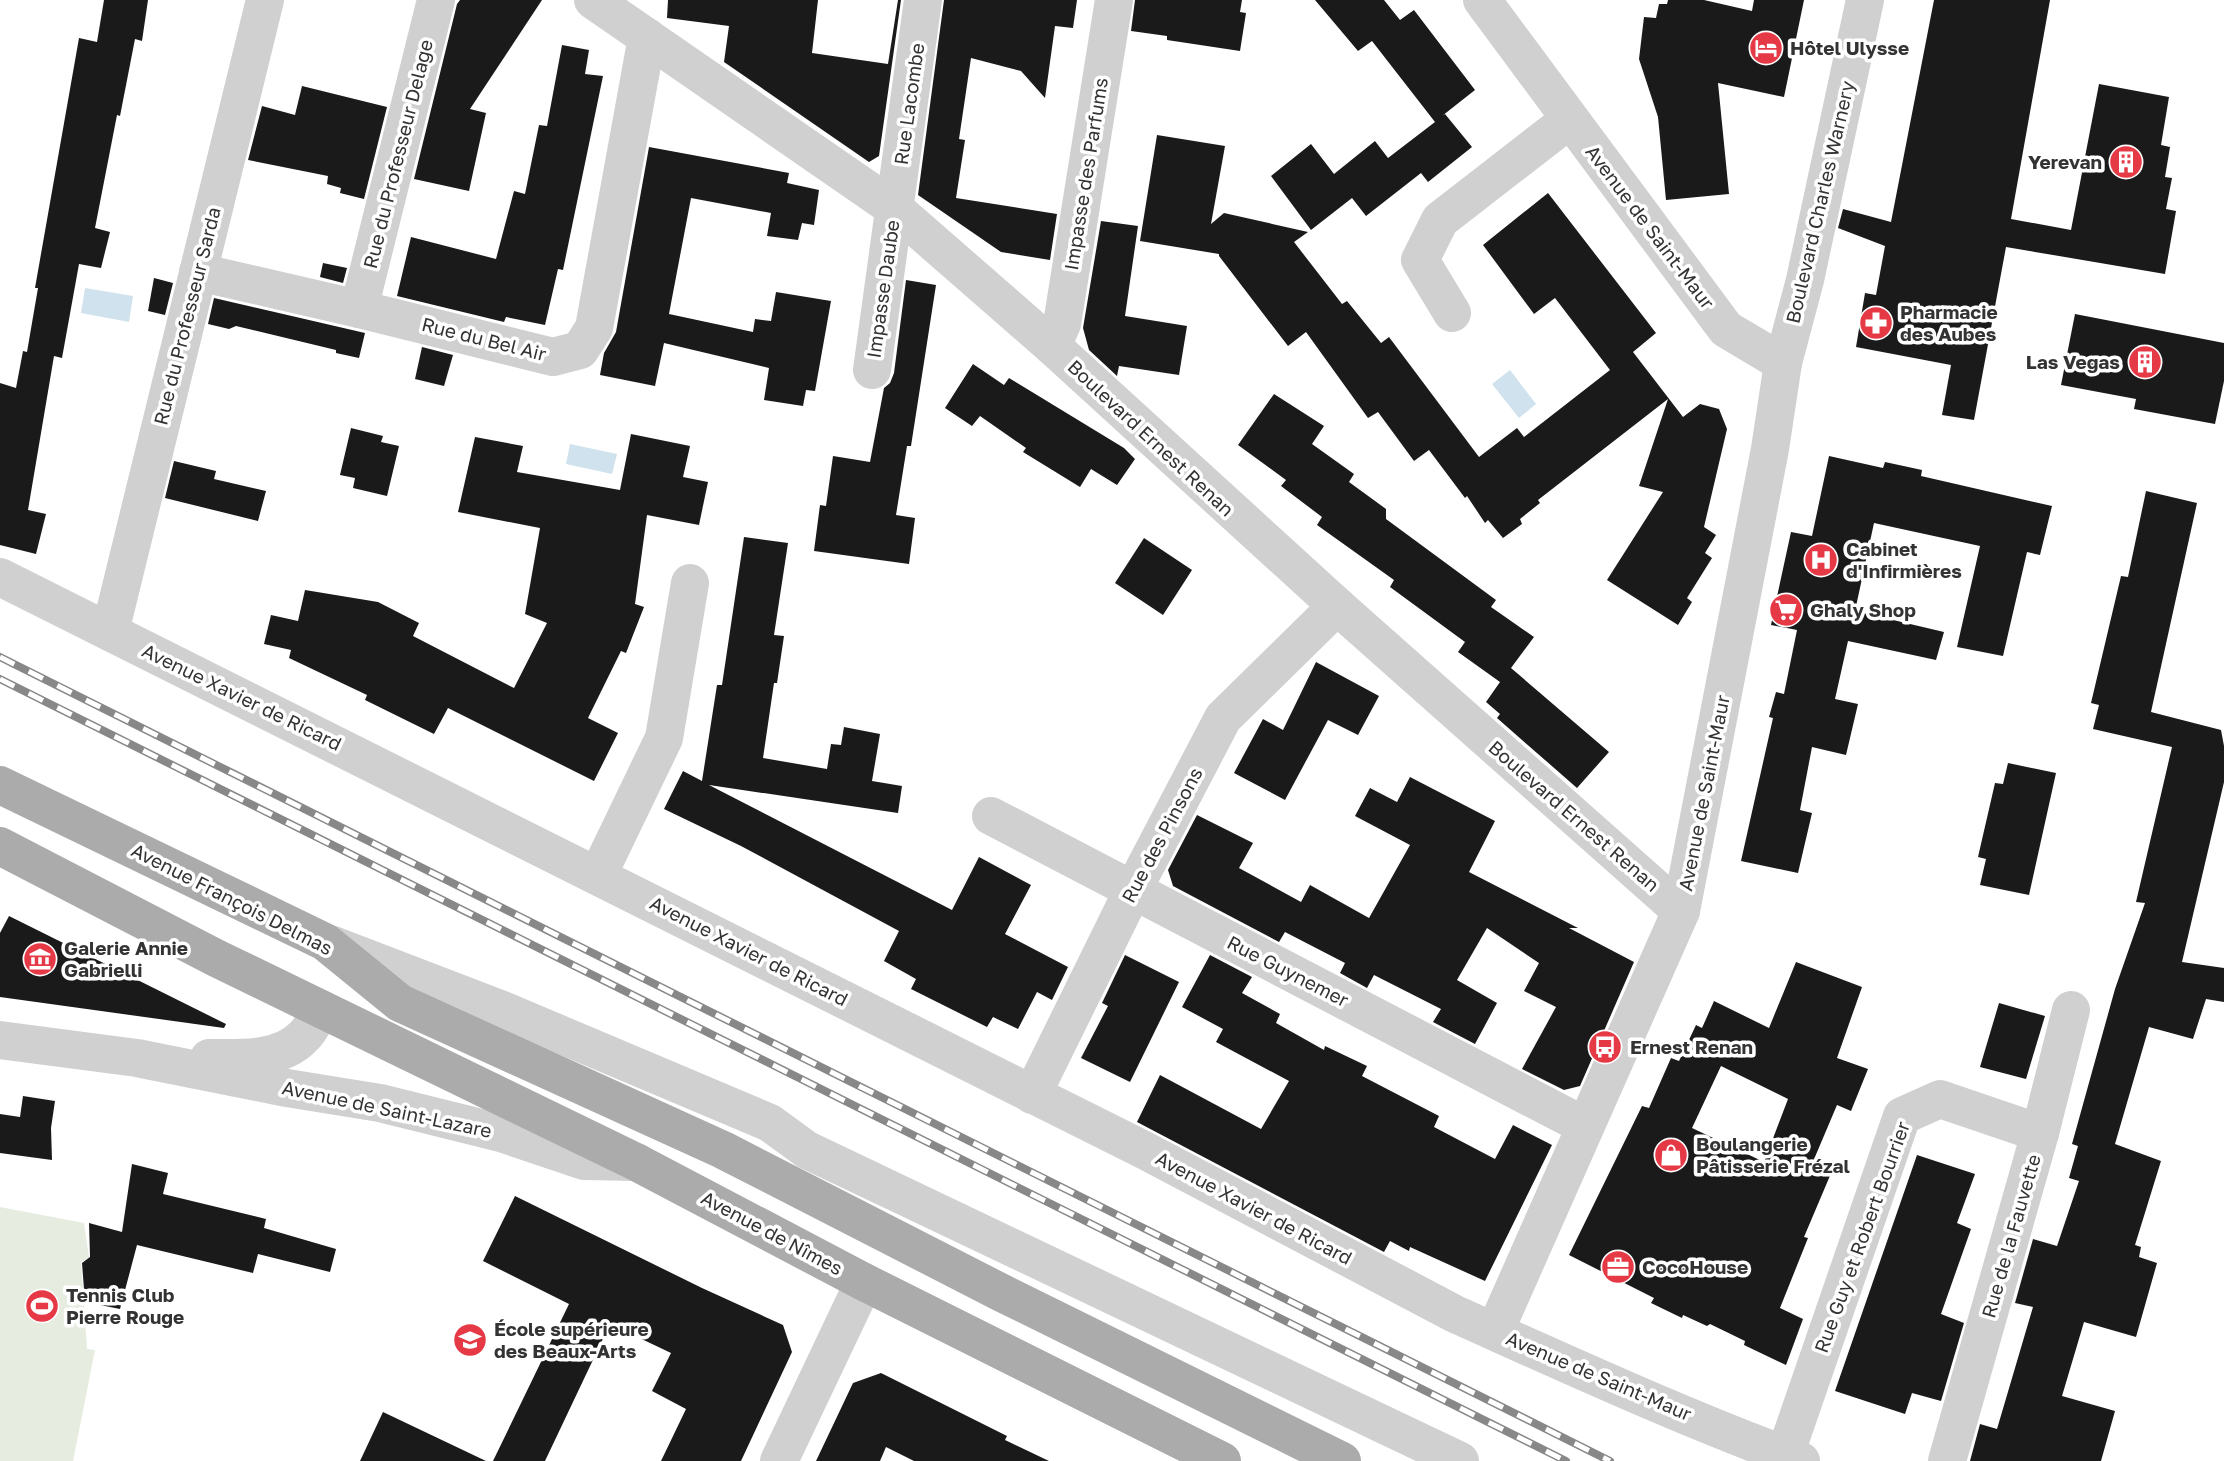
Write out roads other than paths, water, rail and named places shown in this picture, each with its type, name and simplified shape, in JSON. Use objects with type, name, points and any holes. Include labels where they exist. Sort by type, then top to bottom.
[{"type":"main road","name":"Avenue François Delmas","points":[[0,785],[325,942],[400,1003]]},
{"type":"main road","points":[[0,846],[321,1009],[400,1003],[723,1150],[1342,1461]]},
{"type":"main road","name":"Avenue de Nîmes","points":[[321,1009],[636,1162],[864,1282],[1222,1461]]},
{"type":"main road","points":[[864,1282],[934,1258]]},
{"type":"street","name":"Rue du Professeur Sarda","points":[[110,632],[265,0]]},
{"type":"street","name":"Rue du Professeur Delage","points":[[359,309],[436,0]]},
{"type":"street","name":"Boulevard Ernest Renan","points":[[593,0],[894,208],[1052,346],[1337,606],[1681,911]]},
{"type":"street","name":"Rue Lacombe","points":[[894,208],[923,0]]},
{"type":"street","name":"Impasse des Parfums","points":[[1052,346],[1062,324],[1114,0]]},
{"type":"street","name":"Avenue de Saint-Maur","points":[[1482,0],[1726,329],[1783,363],[1770,449],[1681,911],[1495,1331],[1541,1354],[1793,1458]]},
{"type":"street","name":"Boulevard Charles Warnery","points":[[1783,363],[1805,280],[1865,0]]},
{"type":"street","name":"Rue du Bel Air","points":[[198,272],[552,357],[580,350],[594,328],[647,37]]},
{"type":"street","points":[[1452,313],[1420,260],[1440,220],[1569,120]]},
{"type":"street","name":"Impasse Daube","points":[[872,370],[894,208]]},
{"type":"street","name":"Avenue Xavier de Ricard","points":[[0,577],[1144,1150],[1455,1314],[1495,1331]]},
{"type":"street","points":[[598,875],[664,738],[690,583]]},
{"type":"street","name":"Rue des Pinsons","points":[[1032,1095],[1133,890],[1223,718],[1337,606]]},
{"type":"street","name":"Rue Guynemer","points":[[991,816],[1585,1126]]},
{"type":"street","points":[[325,942],[505,1011],[770,1123],[807,1150],[1460,1461]]},
{"type":"street","name":"Avenue de Saint-Lazare","points":[[137,1058],[246,1059],[279,1052],[303,1037],[321,1009]]},
{"type":"street","name":"Rue de la Fauvette","points":[[1947,1461],[2040,1133],[2071,1010]]},
{"type":"street","name":"Avenue de Saint-Lazare","points":[[0,1040],[137,1058],[287,1088],[380,1103],[502,1133],[583,1161],[636,1162]]},
{"type":"street","name":"Rue Guy et Robert Bourrier","points":[[1793,1458],[1902,1116],[1940,1099],[2040,1133]]},
{"type":"street","points":[[723,1150],[807,1150]]},
{"type":"street","points":[[779,1461],[864,1282]]},
{"type":"water","points":[[85,288],[133,296],[129,322],[81,313]]},
{"type":"water","points":[[1510,370],[1536,404],[1519,418],[1492,384]]},
{"type":"water","points":[[570,444],[617,454],[612,474],[566,464]]},
{"type":"railway","points":[[0,657],[1610,1461]]},
{"type":"railway","points":[[0,679],[1566,1461]]},
{"type":"place","name":"Hôtel Ulysse","points":[[1766,48]]},
{"type":"place","name":"Yerevan","points":[[2126,162]]},
{"type":"place","name":"Pharmacie des Aubes","points":[[1876,323]]},
{"type":"place","name":"Las Vegas","points":[[2145,362]]},
{"type":"place","name":"Cabinet d'Infirmières","points":[[1821,560]]},
{"type":"place","name":"Ghaly Shop","points":[[1786,610]]},
{"type":"place","name":"Galerie Annie Gabrielli","points":[[40,959]]},
{"type":"place","name":"Ernest Renan","points":[[1605,1047]]},
{"type":"place","name":"Boulangerie Pâtisserie Frézal","points":[[1671,1155]]},
{"type":"place","name":"CocoHouse","points":[[1618,1267]]},
{"type":"place","name":"Tennis Club Pierre Rouge","points":[[42,1306]]},
{"type":"place","name":"École supérieure des Beaux-Arts","points":[[470,1340]]}]
